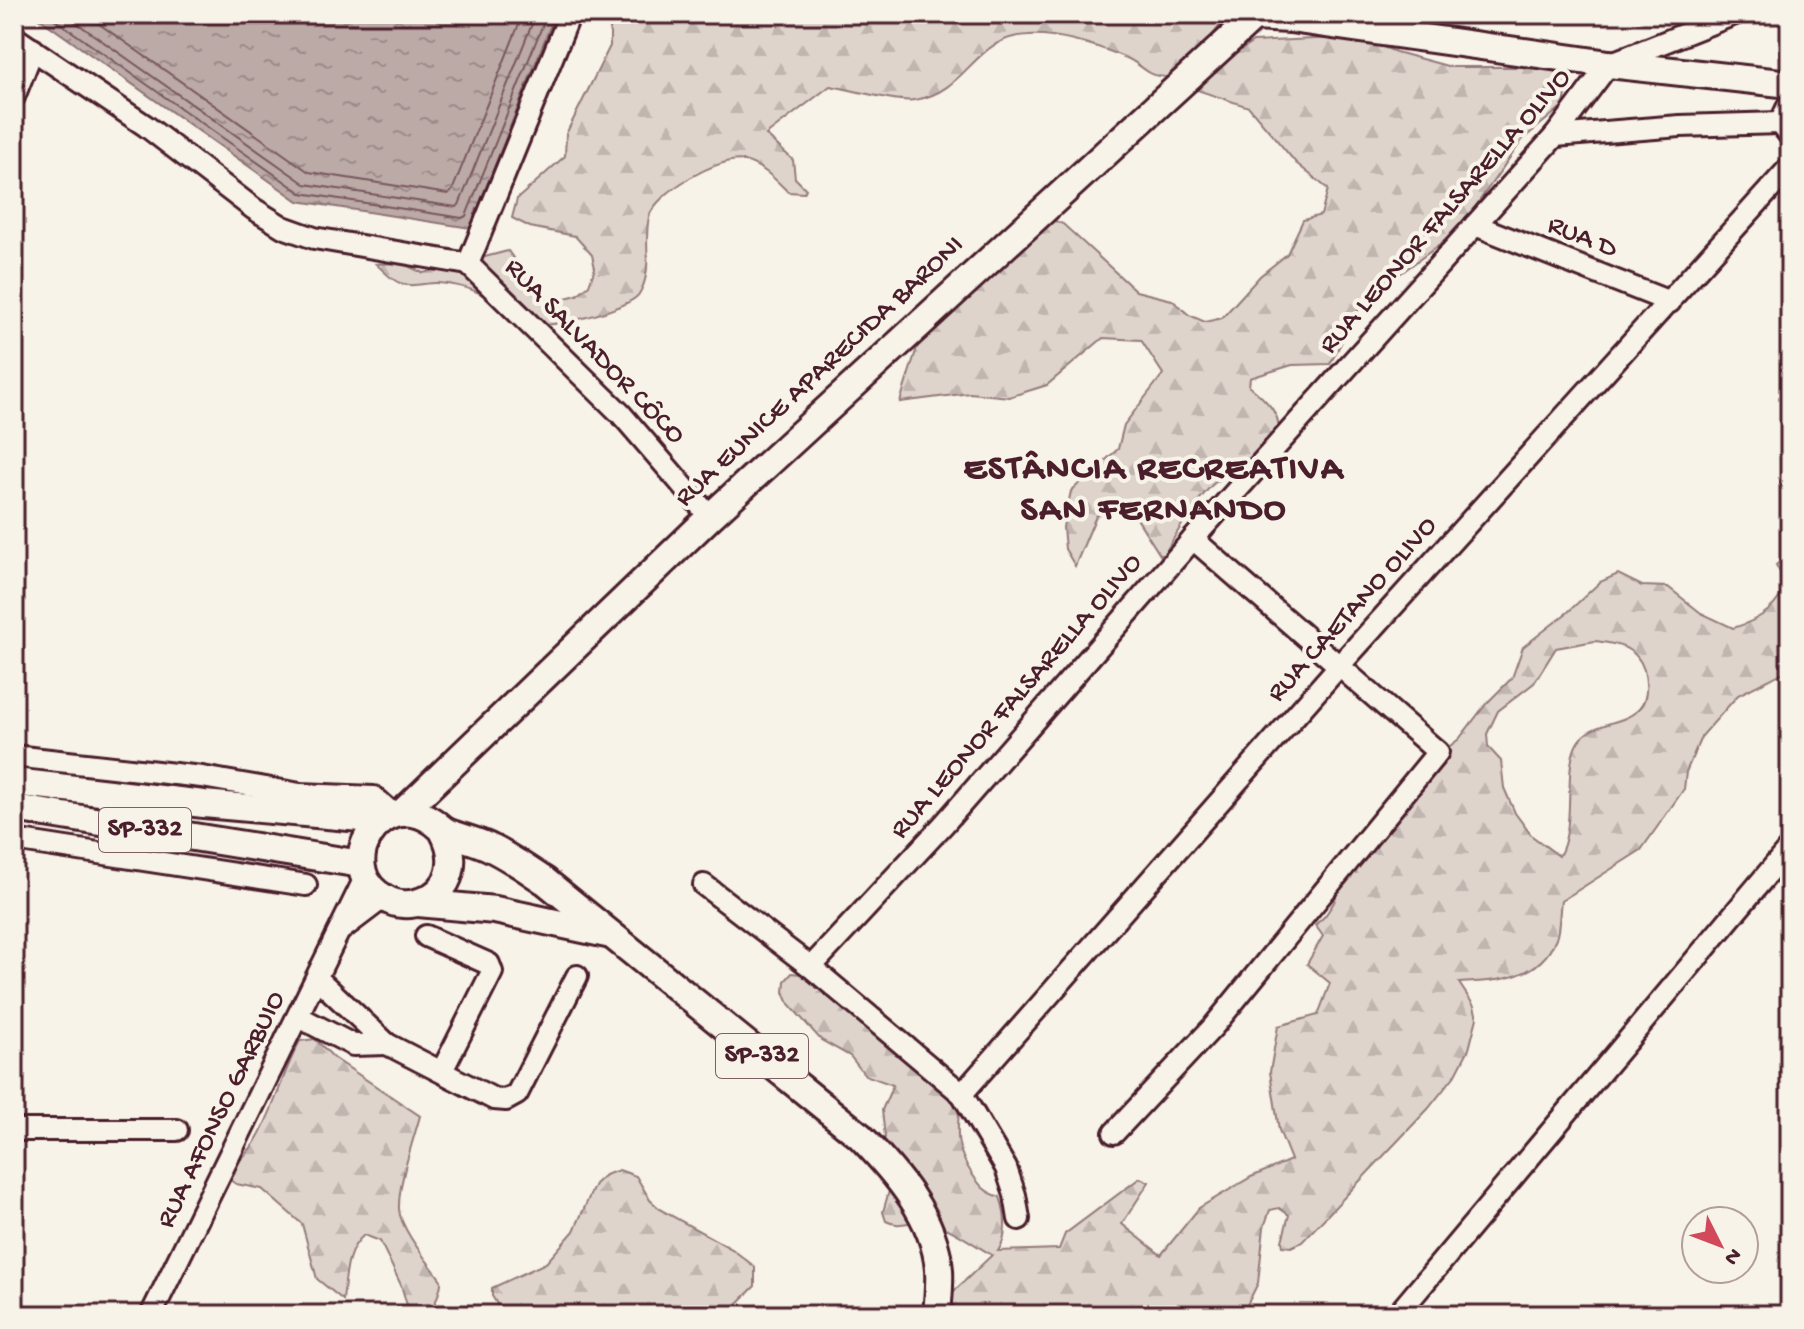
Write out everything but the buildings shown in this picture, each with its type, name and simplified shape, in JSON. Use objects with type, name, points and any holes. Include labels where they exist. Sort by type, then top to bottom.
[{"type":"main road","points":[[1250,15],[1304,17],[1609,64],[1790,84]]},
{"type":"main road","name":"RUA EUNICE APARECIDA BARONI","points":[[409,819],[432,783],[710,517],[1250,15]]},
{"type":"main road","name":"SP-332","points":[[14,782],[204,804],[409,819],[492,848],[557,890],[614,935],[860,1136],[890,1167],[917,1205],[937,1255],[937,1315]]},
{"type":"main road","name":"SP-332","points":[[14,808],[363,871]]},
{"type":"main road","points":[[409,819],[450,844],[453,858],[443,887],[432,897],[406,905],[383,898],[373,890],[363,871],[366,839],[409,819]]},
{"type":"main road","name":"SP-332","points":[[418,903],[495,910],[614,935]]},
{"type":"street","points":[[14,37],[146,126],[254,209],[283,227],[314,238],[468,264],[570,14]]},
{"type":"street","points":[[1609,64],[1735,14]]},
{"type":"street","points":[[14,97],[33,49]]},
{"type":"street","name":"RUA LEONOR FALSARELLA OLIVO","points":[[811,967],[944,824],[1193,539],[1555,136],[1609,64]]},
{"type":"street","points":[[1555,136],[1680,126],[1785,129],[1790,102]]},
{"type":"street","name":"RUA CAETANO OLIVO","points":[[962,1094],[1339,666],[1790,167]]},
{"type":"street","name":"RUA D","points":[[1475,225],[1670,302]]},
{"type":"street","name":"RUA SALVADOR CÔCO","points":[[468,264],[621,414],[710,517]]},
{"type":"street","points":[[1114,1133],[1213,1027],[1438,752],[1193,539]]},
{"type":"street","points":[[14,756],[202,777],[300,794],[374,797],[409,819]]},
{"type":"street","points":[[14,840],[306,885]]},
{"type":"street","points":[[1397,1315],[1790,847]]},
{"type":"street","name":"RUA AFONSO GARBUIO","points":[[151,1315],[342,929],[363,871]]},
{"type":"street","points":[[704,885],[811,967],[962,1094],[1006,1168],[1019,1219]]},
{"type":"street","name":"RUA AFONSO GARBUIO","points":[[342,929],[383,898]]},
{"type":"street","points":[[426,936],[477,957],[489,964],[492,972],[442,1071]]},
{"type":"street","points":[[318,979],[387,1044],[494,1099],[506,1100],[517,1094],[577,976]]},
{"type":"street","points":[[299,1017],[353,1045],[387,1044]]},
{"type":"street","points":[[14,1130],[177,1130]]},
{"type":"green space","points":[[612,14],[1178,14],[1221,24],[1180,78],[1153,75],[1128,58],[1077,41],[1028,35],[995,45],[948,86],[933,95],[915,100],[885,98],[830,86],[766,135],[793,160],[795,178],[806,189],[804,193],[788,192],[763,170],[744,161],[720,164],[690,178],[663,197],[649,217],[646,275],[639,294],[622,305],[590,316],[536,324],[468,288],[441,283],[409,285],[390,277],[376,264],[401,263],[423,273],[508,251],[536,290],[550,302],[577,295],[589,285],[595,268],[592,255],[575,236],[530,227],[512,218],[517,199],[565,156],[566,134],[610,46]]},
{"type":"green space","points":[[1357,37],[1396,52],[1451,67],[1554,67],[1568,84],[1564,105],[1523,139],[1458,231],[1397,276],[1359,309],[1330,364],[1292,365],[1250,378],[1249,386],[1276,415],[1277,434],[1272,444],[1250,464],[1212,485],[1191,511],[1162,558],[1127,503],[1096,516],[1075,566],[1065,549],[1063,527],[1071,491],[1118,449],[1124,425],[1163,374],[1141,340],[1103,338],[1047,385],[1009,397],[970,393],[900,402],[920,338],[1047,218],[1063,224],[1136,291],[1172,300],[1189,315],[1205,322],[1222,318],[1260,276],[1287,254],[1303,220],[1321,215],[1328,189],[1296,163],[1249,107],[1188,87],[1253,42]]},
{"type":"green space","points":[[1790,557],[1790,669],[1738,695],[1701,737],[1686,772],[1684,789],[1641,850],[1561,901],[1556,939],[1539,963],[1516,976],[1459,983],[1474,1006],[1477,1018],[1469,1049],[1456,1074],[1428,1109],[1302,1242],[1291,1247],[1283,1246],[1289,1215],[1279,1208],[1270,1210],[1264,1227],[1258,1283],[1242,1315],[953,1315],[953,1292],[992,1255],[932,1223],[886,1221],[883,1212],[889,1191],[872,1169],[885,1137],[882,1110],[893,1085],[865,1075],[850,1056],[821,1040],[789,1004],[784,992],[785,981],[792,973],[801,974],[851,998],[960,1101],[958,1131],[962,1156],[978,1182],[1000,1197],[1002,1203],[1005,1232],[998,1251],[1059,1249],[1065,1234],[1140,1178],[1149,1182],[1122,1224],[1161,1255],[1199,1208],[1251,1177],[1291,1160],[1279,1130],[1270,1072],[1278,1026],[1318,1015],[1330,983],[1307,964],[1323,936],[1315,925],[1334,902],[1357,840],[1421,768],[1459,739],[1486,704],[1512,678],[1523,647],[1600,582],[1618,574],[1642,586],[1668,587],[1701,613],[1733,628],[1742,625],[1766,612],[1783,592],[1786,583],[1776,565]],"holes":[[[1595,641],[1631,651],[1641,662],[1646,690],[1643,704],[1635,713],[1587,733],[1578,742],[1571,766],[1567,829],[1559,856],[1532,836],[1515,813],[1504,788],[1501,761],[1488,747],[1487,734],[1498,711],[1534,683],[1556,648]]]},
{"type":"green space","points":[[315,1039],[334,1058],[420,1116],[403,1175],[399,1209],[410,1236],[441,1280],[434,1315],[410,1315],[401,1285],[380,1241],[364,1235],[350,1257],[343,1300],[317,1279],[302,1224],[262,1189],[230,1180],[230,1171],[262,1130],[300,1041]]},
{"type":"green space","points":[[619,1170],[636,1176],[650,1200],[661,1210],[732,1249],[755,1267],[755,1286],[726,1315],[480,1315],[502,1312],[492,1296],[492,1288],[546,1263],[574,1231],[595,1184],[605,1175]]},
{"type":"water","points":[[33,14],[555,14],[470,228],[298,201]]},
{"type":"district","name":"ESTÂNCIA RECREATIVA SAN FERNANDO","points":[[1154,490]]}]
